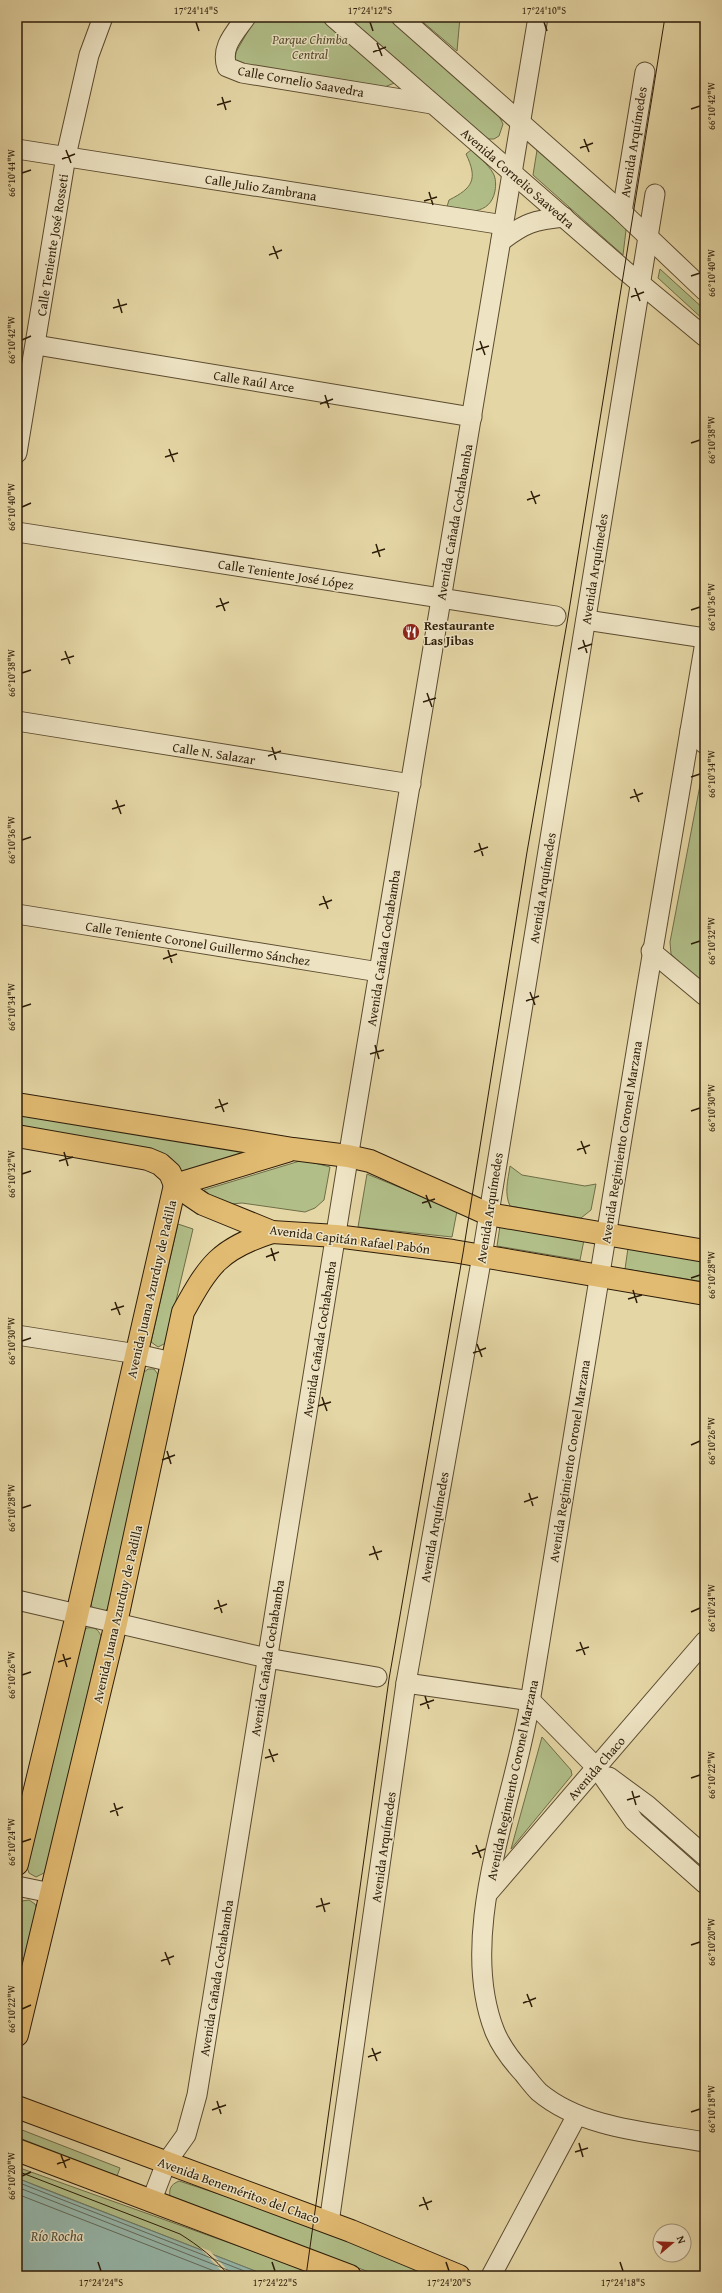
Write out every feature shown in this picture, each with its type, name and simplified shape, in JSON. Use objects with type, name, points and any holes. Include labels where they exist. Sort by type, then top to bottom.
[{"type":"main road","points":[[17,1104],[293,1149],[348,1156],[370,1161],[488,1214],[705,1251]]},
{"type":"main road","name":"Avenida Capitán Rafael Pabón","points":[[17,1136],[148,1159],[160,1164],[170,1173],[175,1185],[203,1204],[272,1232],[336,1236],[482,1256],[705,1294]]},
{"type":"main road","name":"Avenida Juana Azurduy de Padilla","points":[[17,1864],[77,1615],[175,1185],[293,1149]]},
{"type":"main road","name":"Avenida Juana Azurduy de Padilla","points":[[17,2035],[116,1623],[184,1312],[200,1280],[214,1262],[234,1246],[272,1232]]},
{"type":"main road","name":"Avenida Beneméritos del Chaco","points":[[17,2107],[329,2223],[459,2276]]},
{"type":"main road","points":[[17,2150],[151,2202],[350,2276]]},
{"type":"street","name":"Calle Teniente José Rosseti","points":[[17,453],[66,156],[89,55],[103,17]]},
{"type":"street","name":"Calle Cornelio Saavedra","points":[[246,17],[226,46],[223,57],[227,67],[242,73],[433,104]]},
{"type":"street","name":"Avenida Cornelio Saavedra","points":[[333,17],[512,174],[705,338]]},
{"type":"street","points":[[401,17],[521,121],[622,212],[705,291]]},
{"type":"street","name":"Avenida Cañada Cochabamba","points":[[151,2202],[166,2163],[186,2135],[197,2095],[348,1156],[538,17]]},
{"type":"street","name":"Avenida Arquímedes","points":[[622,212],[645,72]]},
{"type":"street","name":"Calle Julio Zambrana","points":[[17,149],[66,156],[503,233]]},
{"type":"street","name":"Avenida Arquímedes","points":[[329,2223],[406,1683],[482,1256],[655,194]]},
{"type":"street","points":[[503,233],[537,220],[564,218]]},
{"type":"street","name":"Calle Raúl Arce","points":[[36,345],[472,417]]},
{"type":"street","name":"Calle Teniente José López","points":[[17,532],[556,616]]},
{"type":"street","points":[[586,620],[705,638]]},
{"type":"street","name":"Avenida Regimiento Coronel Marzana","points":[[705,642],[651,951],[531,1701],[487,1894],[480,1952],[485,1999],[496,2035],[515,2064],[540,2092],[577,2115],[616,2126],[705,2142]]},
{"type":"street","name":"Calle N. Salazar","points":[[17,721],[411,784]]},
{"type":"street","points":[[690,731],[705,744]]},
{"type":"street","name":"Calle Teniente Coronel Guillermo Sánchez","points":[[17,914],[379,972]]},
{"type":"street","points":[[651,951],[705,996]]},
{"type":"street","points":[[17,1335],[137,1354],[172,1362]]},
{"type":"street","points":[[17,1600],[267,1658],[377,1677]]},
{"type":"street","name":"Avenida Chaco","points":[[487,1894],[705,1641]]},
{"type":"street","points":[[406,1683],[531,1701],[596,1768],[634,1821],[705,1884]]},
{"type":"street","points":[[596,1768],[647,1805],[705,1856]]},
{"type":"street","points":[[17,1886],[50,1893]]},
{"type":"street","points":[[491,2276],[577,2115]]},
{"type":"green space","name":"Parque Chimba Central","points":[[256,17],[321,17],[397,82],[382,88],[239,64],[235,60],[236,52]]},
{"type":"green space","points":[[348,17],[388,17],[497,112],[503,124],[499,136],[494,139],[488,139]]},
{"type":"green space","points":[[417,17],[460,17],[457,51]]},
{"type":"green space","points":[[538,144],[627,222],[623,255],[533,175]]},
{"type":"green space","points":[[471,150],[483,161],[494,175],[496,186],[492,199],[483,209],[476,211],[446,210],[449,200],[457,196],[468,187],[471,182],[472,170],[466,154]]},
{"type":"green space","points":[[660,269],[705,310],[705,321],[658,278]]},
{"type":"green space","points":[[705,775],[705,955],[700,982],[671,954],[670,942],[701,780]]},
{"type":"green space","points":[[17,1113],[248,1152],[181,1173],[17,1126]]},
{"type":"green space","points":[[303,1160],[330,1167],[324,1200],[315,1208],[305,1212],[242,1203],[221,1205],[204,1190]]},
{"type":"green space","points":[[510,1166],[522,1175],[585,1186],[596,1184],[591,1210],[581,1218],[510,1206],[507,1191]]},
{"type":"green space","points":[[367,1174],[457,1211],[452,1237],[358,1227]]},
{"type":"green space","points":[[178,1224],[193,1229],[166,1343],[158,1347],[151,1342]]},
{"type":"green space","points":[[500,1226],[584,1240],[580,1260],[497,1246]]},
{"type":"green space","points":[[628,1248],[705,1261],[705,1282],[625,1269]]},
{"type":"green space","points":[[148,1369],[154,1369],[160,1377],[110,1606],[105,1611],[93,1609],[91,1604],[143,1373]]},
{"type":"green space","points":[[87,1628],[96,1629],[101,1636],[46,1872],[36,1877],[29,1873],[27,1867],[82,1631]]},
{"type":"green space","points":[[542,1737],[571,1770],[572,1775],[511,1849]]},
{"type":"green space","points":[[29,1900],[35,1904],[37,1910],[17,1992],[17,1907],[22,1901]]},
{"type":"green space","points":[[17,2128],[120,2168],[117,2176],[17,2137]]},
{"type":"green space","points":[[17,2167],[322,2276],[268,2276],[17,2178]]},
{"type":"green space","points":[[179,2181],[274,2212],[435,2276],[380,2276],[170,2198],[171,2188]]},
{"type":"water","name":"Río Rocha","points":[[17,2178],[39,2187],[268,2276],[17,2276]]},
{"type":"pier","points":[[198,2246],[210,2251],[233,2276],[226,2276]]},
{"type":"tram line","points":[[306,2276],[389,1679],[463,1253],[527,852],[568,617],[665,17]]},
{"type":"tram line","points":[[17,2171],[180,2234],[206,2253],[229,2276]]},
{"type":"place","name":"Restaurante Las Jibas","points":[[411,632]]}]
